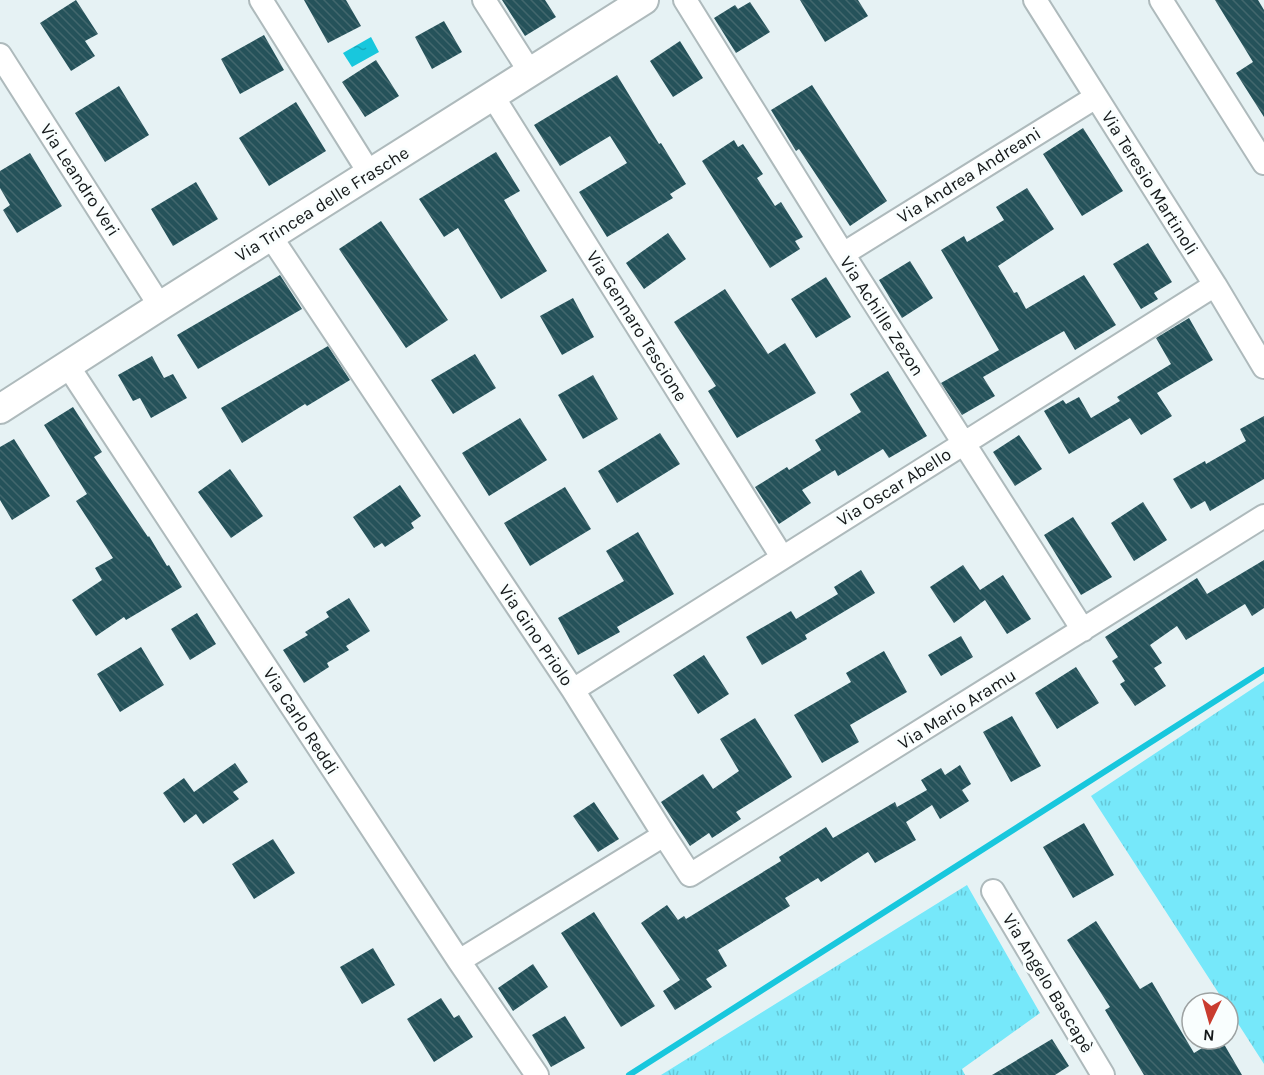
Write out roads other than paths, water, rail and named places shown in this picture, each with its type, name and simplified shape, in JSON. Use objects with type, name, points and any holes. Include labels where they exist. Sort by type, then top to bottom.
[{"type":"street","points":[[261,0],[370,174]]},
{"type":"street","points":[[484,0],[530,72]]},
{"type":"street","name":"Via Trincea delle Frasche","points":[[0,409],[644,0]]},
{"type":"street","name":"Via Achille Zezon","points":[[685,0],[843,254],[1083,630]]},
{"type":"street","name":"Via Teresio Martinoli","points":[[1035,0],[1264,366]]},
{"type":"street","points":[[1161,0],[1264,163]]},
{"type":"street","name":"Via Leandro Veri","points":[[0,55],[160,306]]},
{"type":"street","name":"Via Gennaro Tescione","points":[[492,95],[782,557]]},
{"type":"street","name":"Via Andrea Andreani","points":[[843,254],[1096,97]]},
{"type":"street","name":"Via Gino Priolo","points":[[271,237],[573,690],[664,835]]},
{"type":"street","name":"Via Oscar Abello","points":[[573,690],[1215,285]]},
{"type":"street","name":"Via Carlo Reddi","points":[[68,366],[459,961],[537,1075]]},
{"type":"street","name":"Via Mario Aramu","points":[[664,835],[690,875],[1264,516]]},
{"type":"street","points":[[459,961],[664,835]]},
{"type":"street","name":"Via Angelo Bascapè","points":[[993,891],[1103,1075]]},
{"type":"water","points":[[371,37],[379,52],[352,67],[343,53]]},
{"type":"waterway","points":[[629,1075],[1264,670]]}]
